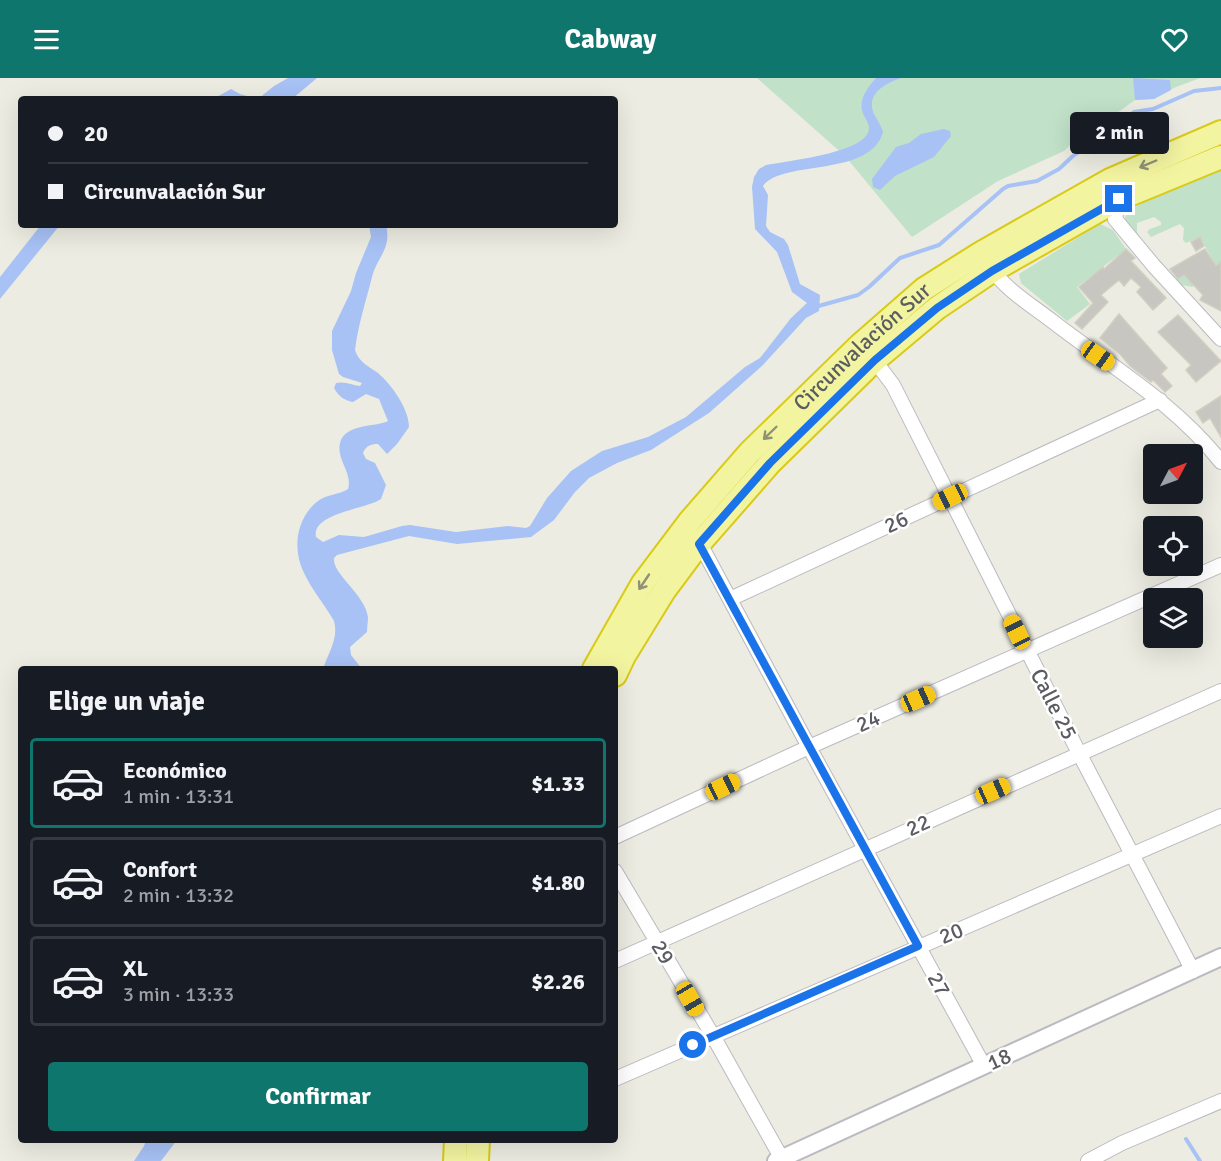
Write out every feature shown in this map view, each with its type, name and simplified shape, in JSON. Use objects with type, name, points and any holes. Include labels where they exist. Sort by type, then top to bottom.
[{"type":"highway","name":"Circunvalación Sur","points":[[618,669],[664,591],[699,544],[924,290],[986,262],[1221,132]]},
{"type":"highway","name":"Circunvalación Sur","points":[[1115,190],[1221,157]]},
{"type":"highway","name":"Circunvalación Sur","points":[[596,666],[643,583],[689,522],[750,452],[868,353]]},
{"type":"street","points":[[1115,190],[1115,219],[1174,289],[1221,339]]},
{"type":"street","points":[[986,262],[1013,293],[1160,400],[1186,422],[1221,462]]},
{"type":"street","name":"Calle 25","points":[[868,353],[893,385],[1079,753],[1194,971]]},
{"type":"street","name":"26","points":[[730,599],[1160,400]]},
{"type":"street","name":"27","points":[[689,522],[984,1066]]},
{"type":"street","name":"24","points":[[618,836],[809,747],[1221,565]]},
{"type":"street","name":"22","points":[[618,960],[1221,691]]},
{"type":"street","name":"20","points":[[618,1078],[1221,816]]},
{"type":"street","name":"29","points":[[618,876],[713,1036],[779,1160]]},
{"type":"street","name":"18","points":[[779,1160],[1221,957]]},
{"type":"street","points":[[1088,1161],[1122,1143],[1221,1101]]},
{"type":"green space","points":[[757,78],[1200,78],[1154,99],[1135,100],[1117,113],[1102,118],[1064,151],[998,181],[912,237],[845,156]]},
{"type":"green space","points":[[1221,165],[1221,267],[1218,264],[1192,287],[1182,285],[1177,280],[1211,257],[1200,237],[1186,243],[1183,240],[1184,228],[1180,224],[1151,237],[1147,232],[1161,225],[1161,222],[1154,217],[1137,223],[1137,232],[1142,241],[1128,227],[1126,214],[1165,189]]},
{"type":"green space","points":[[1100,224],[1113,230],[1126,249],[1077,287],[1090,304],[1067,321],[1021,283],[1019,274]]},
{"type":"water","points":[[288,78],[317,78],[296,96],[262,96]]},
{"type":"water","points":[[876,78],[901,78],[883,86],[872,101],[874,114],[883,132],[875,146],[862,156],[845,162],[788,173],[773,178],[763,186],[768,195],[766,226],[770,232],[784,239],[788,245],[800,284],[820,295],[819,311],[806,318],[762,366],[709,413],[651,450],[617,463],[589,478],[554,520],[531,537],[457,544],[409,536],[337,555],[334,558],[338,571],[366,609],[367,632],[350,647],[351,655],[360,666],[324,666],[334,639],[334,621],[300,564],[298,534],[305,516],[318,501],[348,489],[348,477],[339,449],[343,437],[355,429],[388,421],[379,399],[366,394],[353,402],[342,398],[334,388],[336,383],[360,386],[362,383],[339,374],[332,350],[332,331],[351,291],[371,237],[370,228],[386,228],[387,240],[386,247],[374,270],[355,350],[361,361],[378,373],[394,391],[403,405],[409,427],[387,454],[378,444],[369,446],[363,453],[366,459],[375,463],[386,485],[381,499],[322,522],[317,529],[316,537],[323,542],[339,535],[364,537],[410,525],[456,532],[508,526],[526,528],[530,526],[547,498],[571,471],[602,451],[648,437],[686,417],[745,367],[760,358],[791,318],[807,303],[792,292],[777,252],[755,229],[752,187],[754,177],[759,169],[766,165],[825,154],[856,143],[866,136],[869,127],[861,106],[868,88]]},
{"type":"water","points":[[1133,78],[1170,80],[1171,90],[1154,99],[1135,100]]},
{"type":"water","points":[[231,89],[247,96],[218,96]]},
{"type":"water","points":[[944,129],[950,131],[951,136],[934,157],[895,176],[880,190],[873,187],[872,179],[896,147],[909,143],[921,134]]},
{"type":"water","points":[[39,228],[58,228],[0,299],[0,277]]},
{"type":"water","points":[[145,1143],[175,1143],[161,1161],[134,1161]]},
{"type":"building","points":[[1200,237],[1204,246],[1196,251],[1191,242]]},
{"type":"building","points":[[1126,249],[1135,258],[1131,261],[1166,298],[1153,310],[1137,292],[1141,287],[1131,278],[1124,286],[1119,280],[1101,295],[1108,302],[1082,329],[1075,323],[1093,303],[1079,287]]},
{"type":"building","points":[[1205,249],[1216,266],[1221,262],[1221,311],[1200,300],[1203,295],[1184,275],[1178,279],[1170,269]]},
{"type":"building","points":[[1119,314],[1167,368],[1161,374],[1172,386],[1165,392],[1153,380],[1151,382],[1130,366],[1120,354],[1100,338]]},
{"type":"building","points":[[1178,315],[1221,361],[1196,382],[1186,370],[1191,365],[1158,332]]},
{"type":"building","points":[[1221,396],[1221,437],[1210,418],[1203,423],[1196,412]]},
{"type":"waterway","points":[[815,307],[858,295],[900,258],[939,245],[1003,189],[1037,181],[1059,169],[1074,155],[1116,128],[1134,112],[1153,109],[1194,91],[1221,88]]},
{"type":"waterway","points":[[1186,1139],[1200,1161]]},
{"type":"route","points":[[693,1045],[918,946],[699,544],[770,463],[875,360],[937,308],[992,271],[1119,199]]}]
